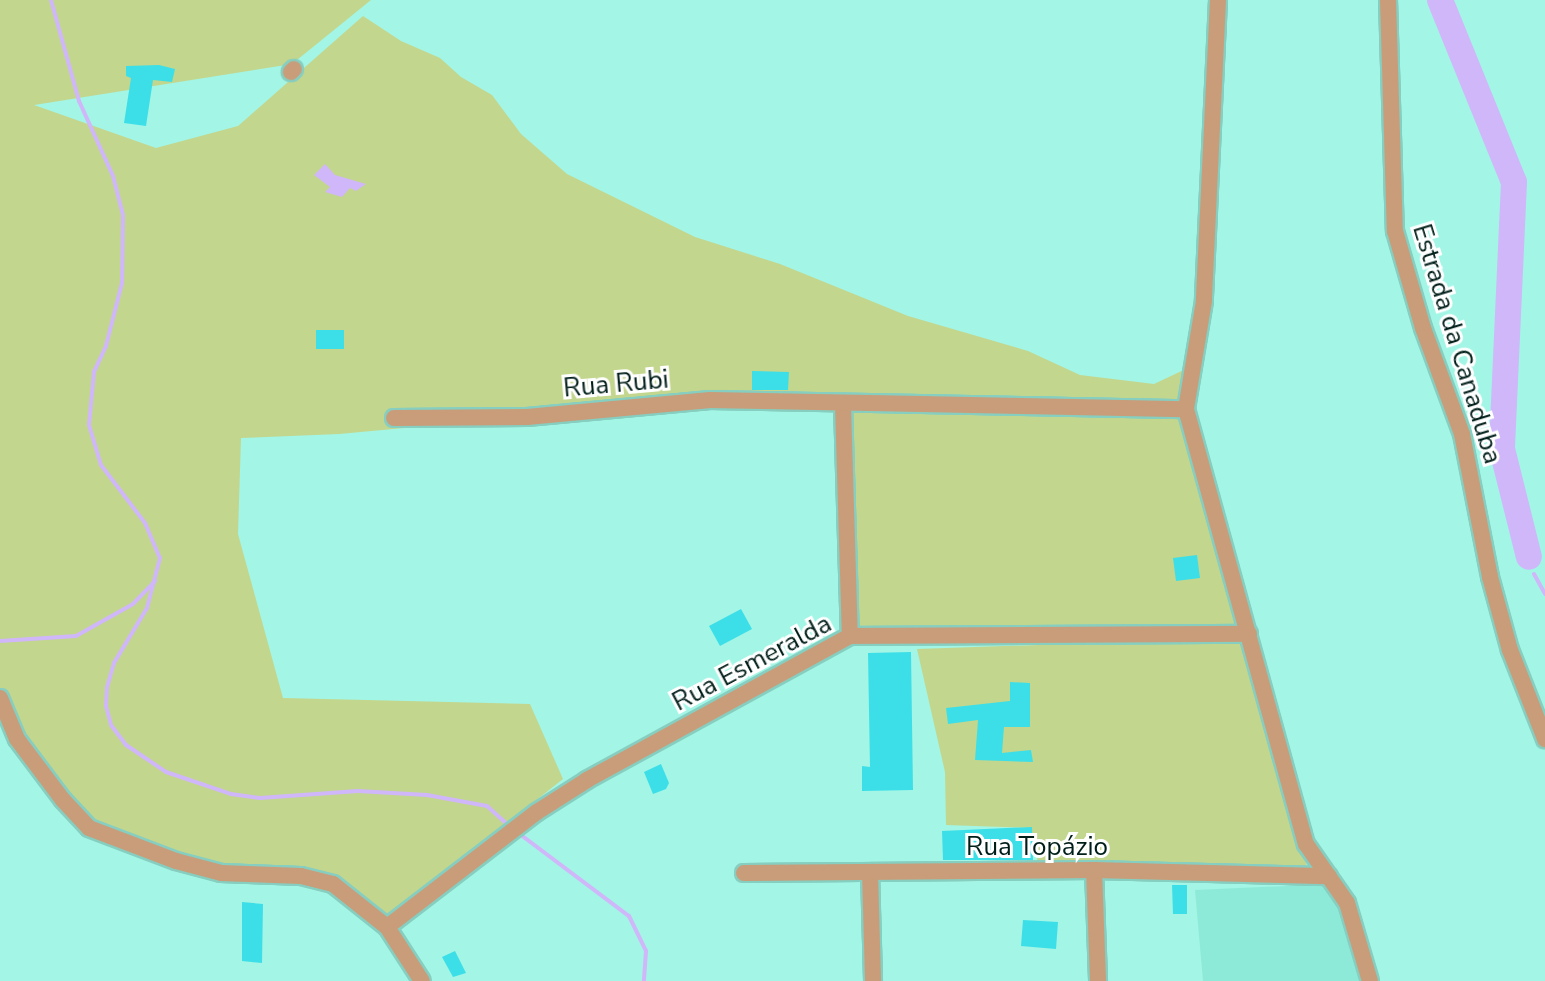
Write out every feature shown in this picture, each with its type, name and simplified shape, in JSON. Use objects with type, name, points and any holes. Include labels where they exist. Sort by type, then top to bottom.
[{"type":"street","points":[[1218,0],[1204,301],[1186,409],[1306,844],[1347,903],[1370,981]]},
{"type":"street","name":"Estrada da Canaduba","points":[[1388,0],[1395,231],[1423,328],[1462,434],[1490,577],[1510,650],[1545,739]]},
{"type":"street","name":"Rua Rubi","points":[[394,418],[527,417],[710,400],[843,405],[1186,409]]},
{"type":"street","points":[[843,405],[850,636]]},
{"type":"street","name":"Rua Esmeralda","points":[[387,927],[537,812],[587,780],[850,636],[1249,634]]},
{"type":"street","points":[[0,698],[17,739],[63,800],[89,828],[163,857],[221,873],[301,876],[333,884],[387,927],[422,981]]},
{"type":"street","points":[[1094,870],[1098,981]]},
{"type":"street","name":"Rua Topázio","points":[[744,873],[1094,870],[1329,876]]},
{"type":"street","points":[[870,872],[873,981]]},
{"type":"shaded area","points":[[0,0],[371,0],[292,64],[34,105],[156,148],[238,126],[363,16],[401,41],[440,58],[461,77],[492,95],[521,134],[567,174],[695,237],[780,264],[908,316],[1028,351],[1080,375],[1154,384],[1190,367],[1186,409],[1249,634],[857,630],[843,405],[710,400],[339,434],[241,438],[238,534],[283,698],[530,704],[563,779],[390,916],[333,884],[221,873],[112,839],[63,800],[0,698]]},
{"type":"shaded area","points":[[325,164],[335,175],[366,184],[356,191],[350,188],[342,197],[325,192],[330,187],[314,175]]},
{"type":"shaded area","points":[[1244,638],[1308,870],[1038,863],[1031,828],[946,825],[945,772],[917,649]]},
{"type":"shaded area","points":[[1330,884],[1364,981],[1203,981],[1195,890]]},
{"type":"building","points":[[159,65],[175,69],[172,82],[153,80],[146,126],[124,123],[131,78],[126,76],[126,66]]},
{"type":"building","points":[[316,330],[344,330],[344,349],[316,349]]},
{"type":"building","points":[[752,371],[789,372],[788,390],[752,390]]},
{"type":"building","points":[[1197,555],[1200,578],[1176,581],[1173,558]]},
{"type":"building","points":[[741,609],[752,629],[720,646],[709,626]]},
{"type":"building","points":[[911,652],[913,790],[862,791],[862,766],[870,767],[868,653]]},
{"type":"building","points":[[1010,682],[1030,683],[1030,727],[1004,727],[1002,753],[1031,750],[1033,762],[975,760],[978,720],[948,724],[946,708],[1010,701]]},
{"type":"building","points":[[661,764],[669,783],[666,789],[653,794],[644,772]]},
{"type":"building","points":[[1032,827],[1033,860],[943,860],[942,831]]},
{"type":"building","points":[[1172,885],[1187,885],[1187,914],[1173,914]]},
{"type":"building","points":[[242,902],[263,904],[262,963],[242,961]]},
{"type":"building","points":[[1023,920],[1058,922],[1056,949],[1021,946]]},
{"type":"building","points":[[455,951],[466,973],[453,977],[442,957]]},
{"type":"waterway","points":[[51,0],[79,101],[113,176],[123,215],[122,283],[106,346],[94,372],[89,425],[101,465],[145,523],[160,558],[147,608],[114,663],[107,687],[106,706],[111,725],[126,745],[166,772],[231,794],[260,798],[358,791],[427,795],[487,806],[510,827]]},
{"type":"waterway","points":[[1440,0],[1514,182],[1502,449],[1529,557]]},
{"type":"waterway","points":[[1534,574],[1545,594]]},
{"type":"waterway","points":[[0,641],[76,636],[133,604],[155,581]]},
{"type":"waterway","points":[[517,832],[629,916],[646,951],[644,981]]}]
